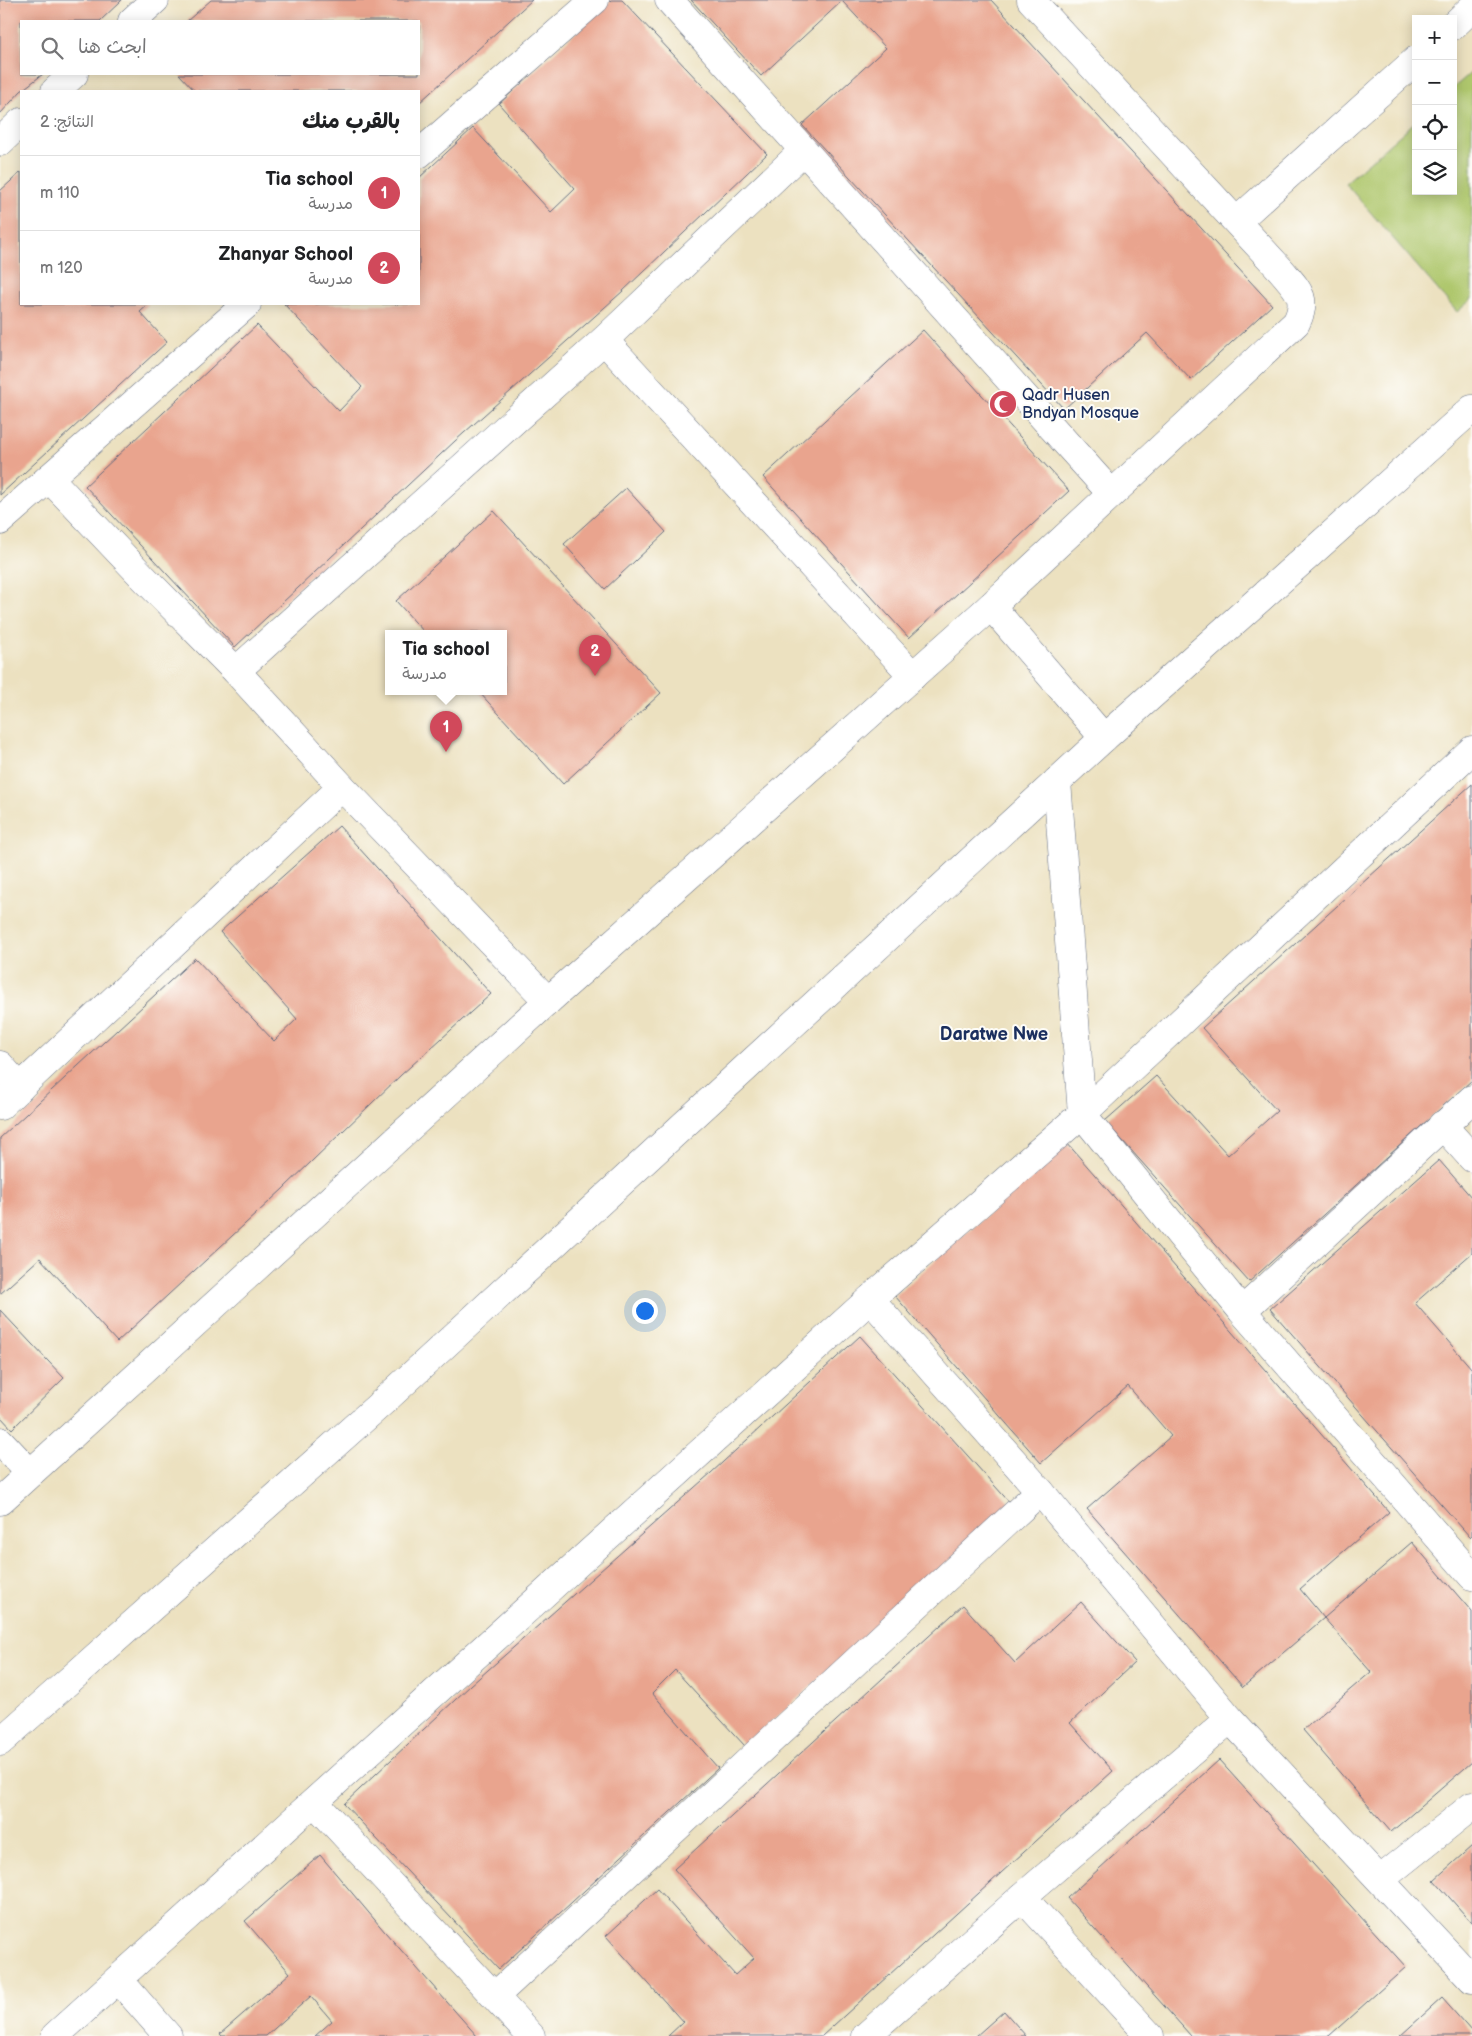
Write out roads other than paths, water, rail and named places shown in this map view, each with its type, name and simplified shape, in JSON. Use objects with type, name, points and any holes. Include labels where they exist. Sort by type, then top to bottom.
[{"type":"street","points":[[133,20],[155,0]]},
{"type":"street","points":[[420,153],[595,0]]},
{"type":"street","points":[[669,0],[803,152],[1110,492]]},
{"type":"street","points":[[0,1501],[548,1000],[991,606],[1110,492],[1296,323],[1302,310],[1302,297],[1291,282],[1237,221],[1031,0]]},
{"type":"street","points":[[1237,221],[1412,64]]},
{"type":"street","points":[[0,142],[20,123]]},
{"type":"street","points":[[236,671],[604,340],[803,152]]},
{"type":"street","points":[[0,521],[246,305]]},
{"type":"street","points":[[604,340],[913,676]]},
{"type":"street","points":[[0,1742],[385,1400],[1104,738],[1472,409]]},
{"type":"street","points":[[48,478],[236,671],[342,787],[548,1000]]},
{"type":"street","points":[[991,606],[1104,738]]},
{"type":"street","points":[[55,2036],[315,1803],[870,1299],[1082,1114],[1472,750]]},
{"type":"street","points":[[1057,781],[1082,1114],[1242,1311],[1472,1576]]},
{"type":"street","points":[[0,1106],[342,787]]},
{"type":"street","points":[[0,1066],[20,1088]]},
{"type":"street","points":[[1242,1311],[1472,1099]]},
{"type":"street","points":[[1442,1125],[1472,1158]]},
{"type":"street","points":[[870,1299],[1040,1491],[1230,1719],[1472,1979]]},
{"type":"street","points":[[0,1441],[30,1474]]},
{"type":"street","points":[[495,1996],[1040,1491]]},
{"type":"street","points":[[866,2036],[1022,1897],[1230,1719]]},
{"type":"street","points":[[315,1803],[531,2036]]},
{"type":"street","points":[[1380,1879],[1472,1806]]},
{"type":"street","points":[[1022,1897],[1150,2036]]},
{"type":"street","points":[[118,1979],[168,2036]]},
{"type":"place","name":"Qadr Husen Bndyan Mosque","points":[[1003,404]]},
{"type":"place","name":"Zhanyar School","points":[[595,676]]},
{"type":"place","name":"Tia school","points":[[446,752]]},
{"type":"district","name":"Daratwe Nwe","points":[[994,1034]]}]
